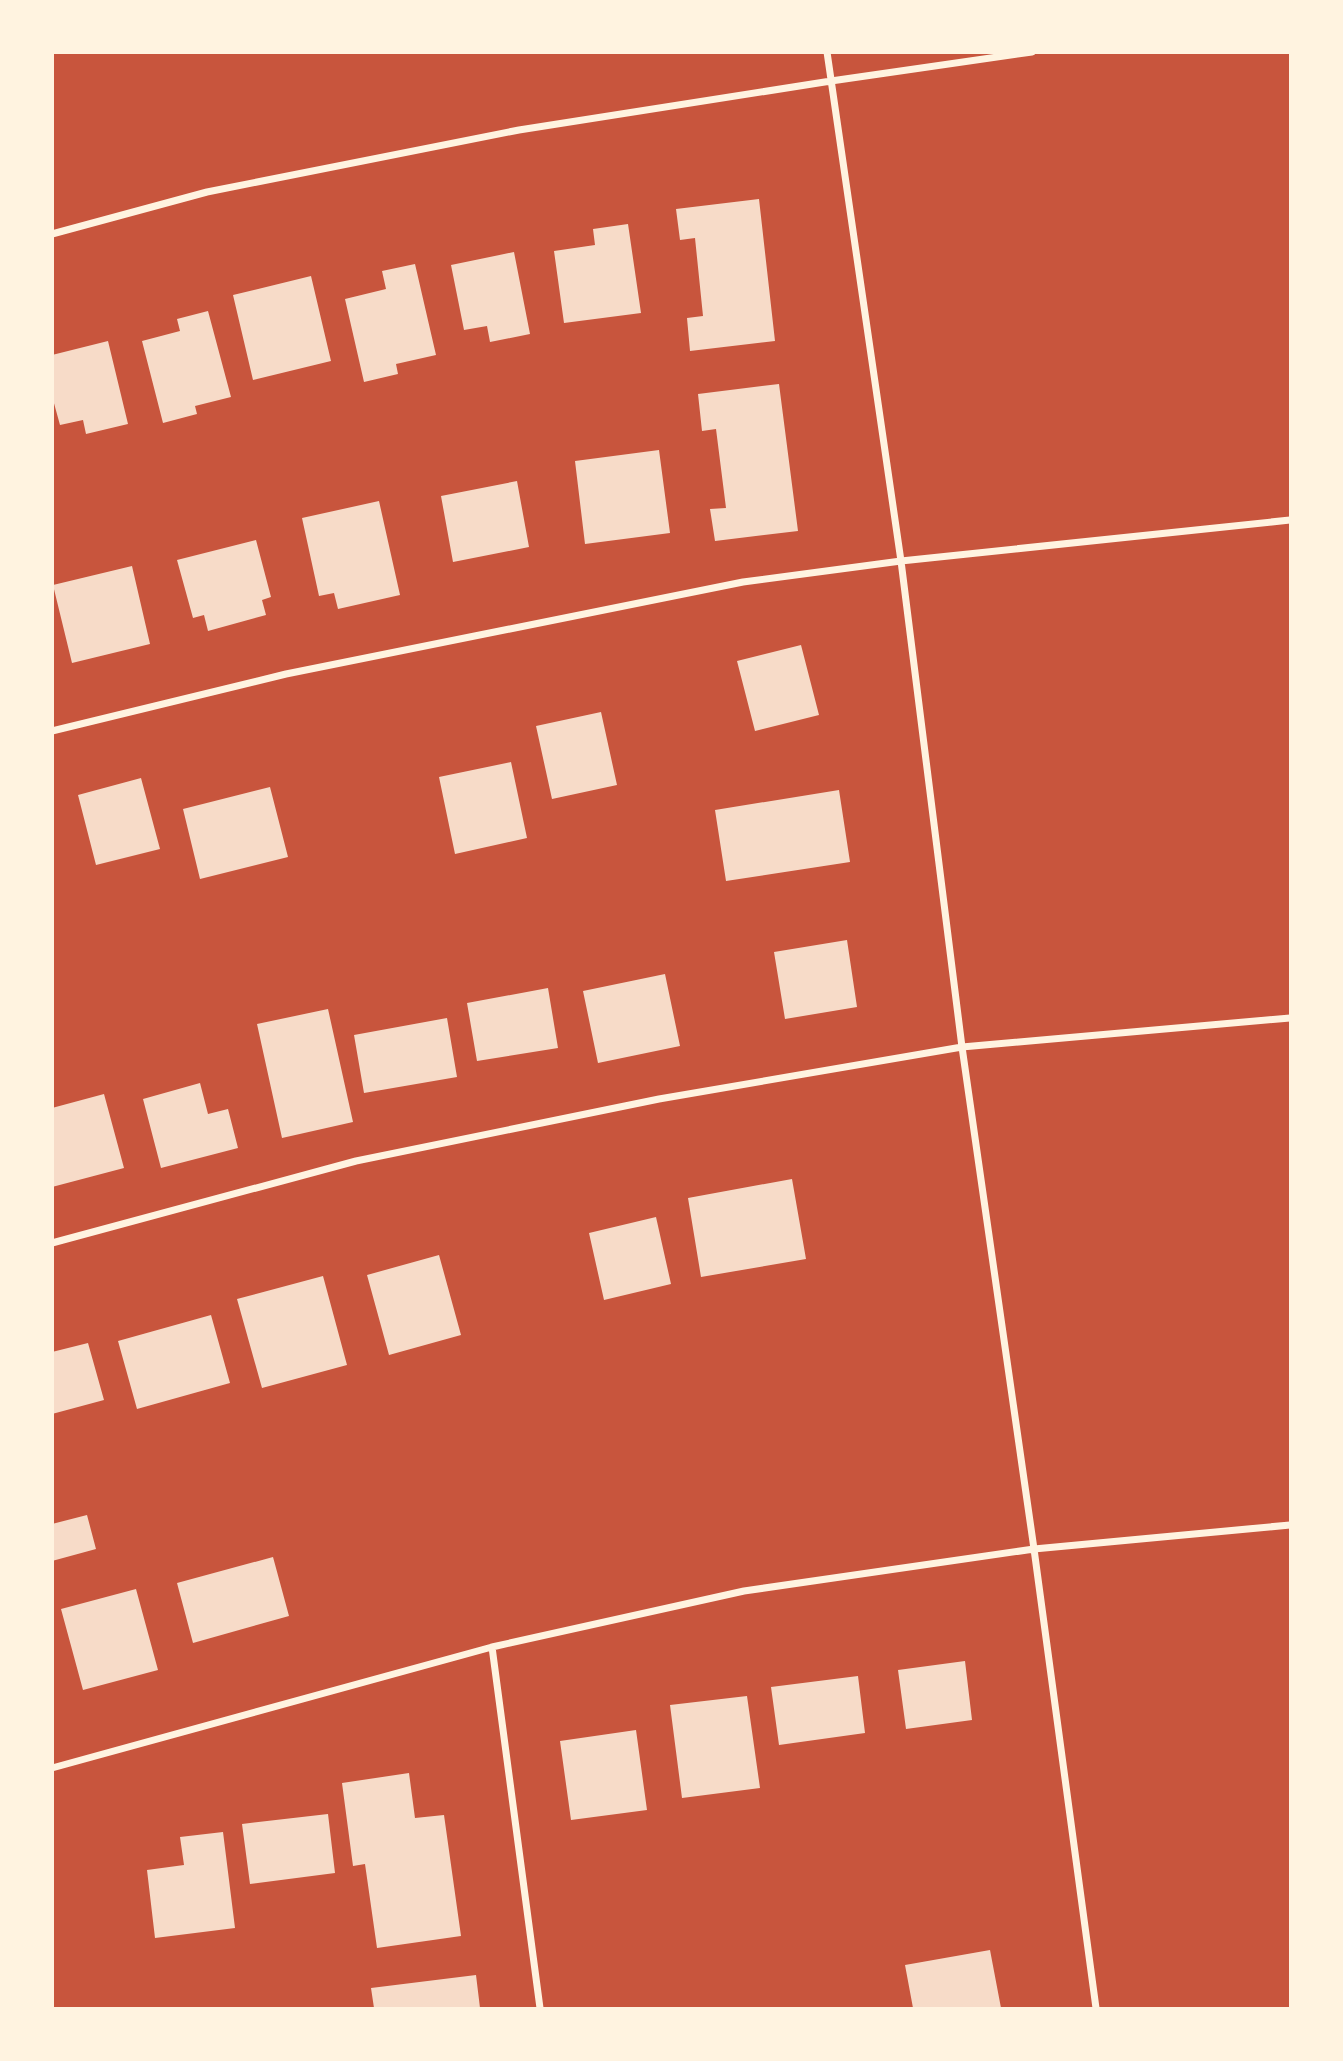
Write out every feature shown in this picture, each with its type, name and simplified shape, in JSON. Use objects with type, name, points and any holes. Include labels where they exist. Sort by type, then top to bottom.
[{"type":"street","points":[[827,52],[901,561],[962,1047],[1096,2008]]},
{"type":"street","points":[[52,234],[207,192],[519,130],[1032,52]]},
{"type":"street","points":[[52,731],[286,674],[743,582],[901,561],[1290,520]]},
{"type":"street","points":[[52,1243],[356,1161],[659,1099],[962,1047],[1290,1018]]},
{"type":"street","points":[[52,1768],[492,1647],[744,1591],[1034,1549],[1290,1525]]},
{"type":"street","points":[[492,1647],[540,2008]]},
{"type":"building","points":[[759,199],[775,341],[690,351],[687,318],[703,316],[695,238],[680,240],[676,209]]},
{"type":"building","points":[[628,224],[641,313],[564,323],[554,251],[595,245],[593,229]]},
{"type":"building","points":[[514,252],[530,334],[490,342],[487,326],[464,330],[451,265]]},
{"type":"building","points":[[415,264],[436,355],[396,364],[398,374],[364,382],[345,299],[386,289],[382,271]]},
{"type":"building","points":[[311,276],[331,361],[253,380],[233,295]]},
{"type":"building","points":[[208,311],[231,397],[195,406],[197,414],[163,423],[142,341],[180,331],[177,319]]},
{"type":"building","points":[[108,341],[128,424],[86,434],[83,420],[60,425],[52,396],[52,355]]},
{"type":"building","points":[[779,384],[798,531],[715,541],[710,509],[726,508],[716,429],[702,431],[698,394]]},
{"type":"building","points":[[659,450],[670,533],[585,544],[575,461]]},
{"type":"building","points":[[517,481],[529,547],[453,562],[441,496]]},
{"type":"building","points":[[379,501],[400,595],[338,609],[334,593],[319,596],[302,518]]},
{"type":"building","points":[[256,540],[271,597],[262,600],[266,615],[208,631],[204,615],[193,618],[177,560]]},
{"type":"building","points":[[132,566],[150,644],[72,663],[53,585]]},
{"type":"building","points":[[801,645],[819,715],[755,731],[737,661]]},
{"type":"building","points":[[601,712],[617,785],[552,799],[536,726]]},
{"type":"building","points":[[511,762],[527,838],[455,854],[439,777]]},
{"type":"building","points":[[141,778],[160,849],[96,865],[78,795]]},
{"type":"building","points":[[270,787],[288,857],[200,879],[183,809]]},
{"type":"building","points":[[839,790],[850,862],[726,881],[715,810]]},
{"type":"building","points":[[847,940],[857,1007],[785,1019],[774,952]]},
{"type":"building","points":[[665,974],[680,1046],[598,1063],[583,991]]},
{"type":"building","points":[[548,988],[558,1048],[477,1061],[467,1003]]},
{"type":"building","points":[[328,1009],[353,1122],[282,1138],[257,1024]]},
{"type":"building","points":[[447,1018],[457,1077],[364,1093],[354,1035]]},
{"type":"building","points":[[200,1083],[208,1114],[228,1109],[238,1148],[161,1168],[143,1099]]},
{"type":"building","points":[[104,1094],[124,1168],[52,1187],[52,1108]]},
{"type":"building","points":[[792,1179],[806,1259],[701,1277],[688,1198]]},
{"type":"building","points":[[656,1217],[671,1284],[604,1300],[589,1233]]},
{"type":"building","points":[[439,1255],[461,1335],[389,1355],[367,1275]]},
{"type":"building","points":[[323,1276],[347,1365],[262,1388],[237,1299]]},
{"type":"building","points":[[211,1315],[230,1383],[137,1409],[118,1341]]},
{"type":"building","points":[[88,1343],[104,1400],[52,1414],[52,1352]]},
{"type":"building","points":[[87,1515],[96,1549],[52,1561],[52,1524]]},
{"type":"building","points":[[273,1557],[289,1616],[193,1643],[177,1583]]},
{"type":"building","points":[[136,1589],[158,1670],[83,1690],[61,1609]]},
{"type":"building","points":[[965,1661],[972,1720],[906,1729],[898,1670]]},
{"type":"building","points":[[858,1676],[865,1733],[779,1745],[771,1687]]},
{"type":"building","points":[[747,1696],[760,1788],[682,1798],[670,1705]]},
{"type":"building","points":[[636,1730],[647,1810],[571,1820],[560,1741]]},
{"type":"building","points":[[409,1773],[415,1818],[444,1815],[461,1936],[377,1948],[365,1864],[353,1866],[342,1783]]},
{"type":"building","points":[[328,1814],[335,1873],[250,1884],[242,1824]]},
{"type":"building","points":[[223,1832],[235,1928],[155,1938],[147,1870],[184,1865],[180,1837]]},
{"type":"building","points":[[990,1950],[1001,2008],[913,2008],[905,1965]]},
{"type":"building","points":[[476,1975],[480,2008],[374,2008],[371,1988]]}]
